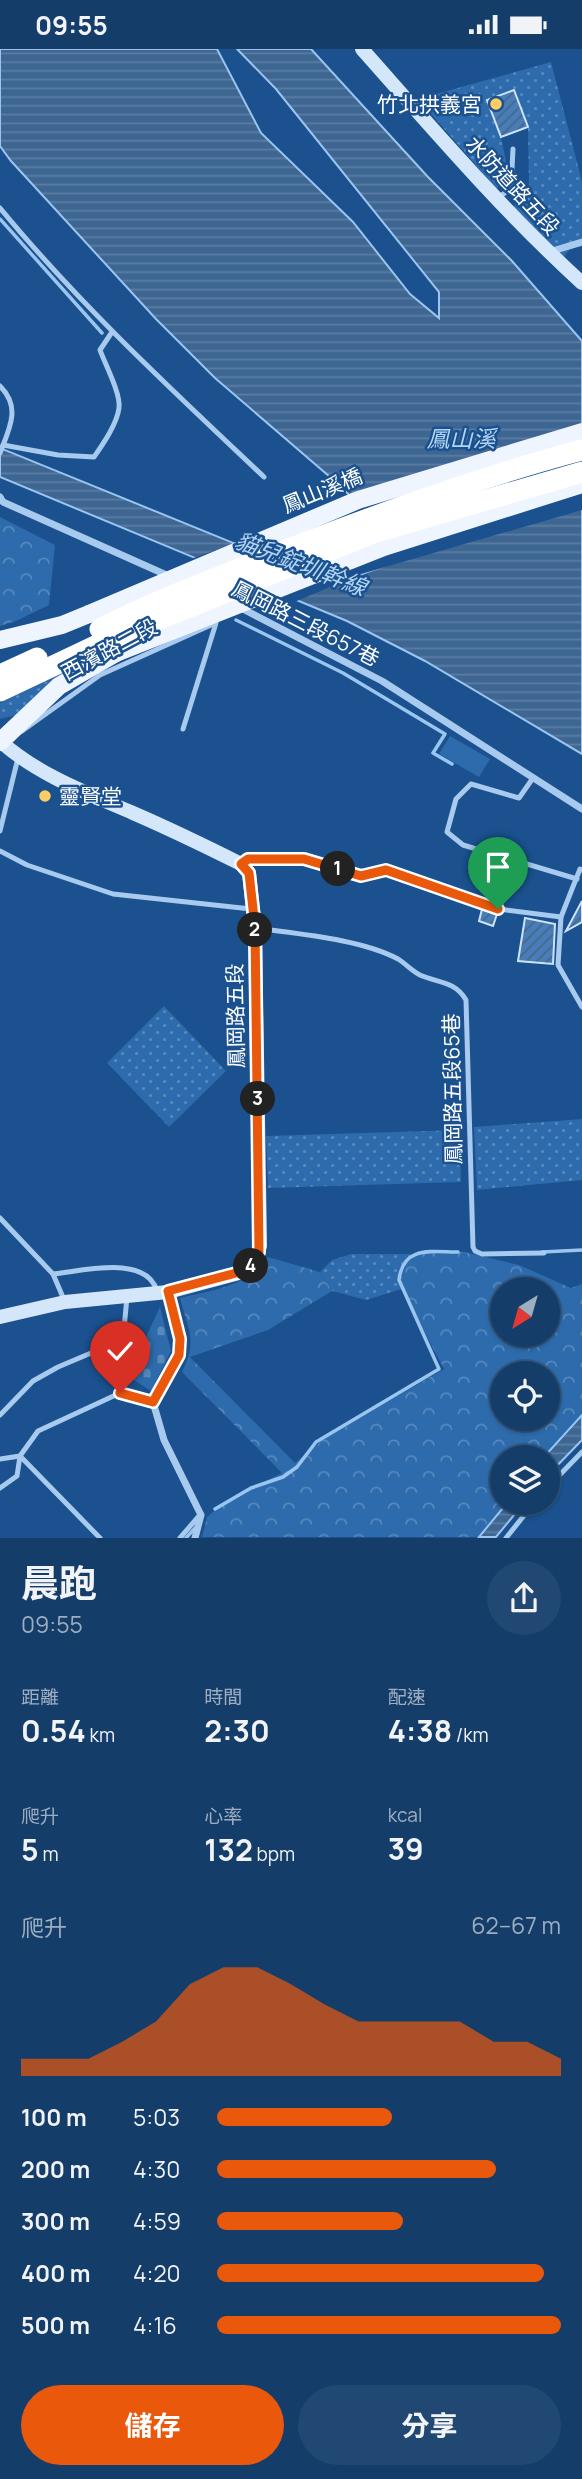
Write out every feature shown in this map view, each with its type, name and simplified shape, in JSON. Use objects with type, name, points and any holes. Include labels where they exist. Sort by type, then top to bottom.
[{"type":"highway","name":"鳳山溪橋","points":[[103,634],[137,610],[360,520],[582,450]]},
{"type":"highway","points":[[0,675],[373,533],[582,472]]},
{"type":"highway","points":[[0,691],[103,634]]},
{"type":"main road","name":"鳳山溪橋","points":[[103,634],[358,500],[582,432]]},
{"type":"main road","points":[[103,634],[582,484]]},
{"type":"main road","name":"西濱路二段","points":[[0,640],[62,625],[103,634],[59,686],[0,741]]},
{"type":"street","name":"水防道路五段","points":[[362,49],[450,148],[548,252],[582,283]]},
{"type":"street","points":[[548,252],[582,242]]},
{"type":"street","name":"鳳岡路三段657巷","points":[[0,497],[3,502],[246,610],[382,681],[582,809]]},
{"type":"street","points":[[0,741],[18,758],[76,789],[177,832],[241,864]]},
{"type":"street","name":"鳳岡路五段","points":[[0,1317],[65,1302],[162,1292],[244,1271],[253,1264],[259,1252],[255,927],[249,873],[241,864]]},
{"type":"street","points":[[162,1292],[180,1339],[179,1355],[153,1402],[164,1440],[201,1515],[195,1538]]},
{"type":"lane","points":[[498,198],[511,188],[513,149]]},
{"type":"lane","points":[[0,208],[112,332],[264,477]]},
{"type":"lane","points":[[3,445],[58,456],[94,457],[112,426],[119,407],[100,350],[112,332]]},
{"type":"lane","points":[[0,386],[8,394],[14,409],[0,453]]},
{"type":"lane","points":[[236,614],[246,610]]},
{"type":"lane","name":"西濱路二段","points":[[0,741],[27,728],[100,675],[226,619]]},
{"type":"lane","points":[[183,729],[216,623]]},
{"type":"lane","points":[[0,831],[18,758]]},
{"type":"lane","points":[[533,778],[519,798],[471,784],[456,799],[447,832],[463,845],[577,879]]},
{"type":"lane","points":[[0,851],[27,865],[113,894],[254,909]]},
{"type":"lane","points":[[241,864],[248,859],[304,859],[361,876],[386,870],[498,909],[561,917]]},
{"type":"lane","points":[[582,870],[580,869],[561,917],[558,965],[582,1007]]},
{"type":"lane","name":"鳳岡路五段65巷","points":[[255,927],[367,948],[398,959],[418,974],[444,982],[461,992],[466,1000],[472,1247],[482,1254],[544,1253]]},
{"type":"lane","points":[[0,1218],[53,1274],[65,1302]]},
{"type":"lane","points":[[53,1274],[124,1267],[143,1273],[154,1281],[162,1292]]},
{"type":"lane","points":[[0,1415],[33,1381],[110,1345],[124,1329],[127,1294]]},
{"type":"lane","points":[[0,1488],[17,1476],[20,1456],[38,1431],[120,1393],[153,1402]]},
{"type":"lane","points":[[560,1475],[582,1452]]},
{"type":"lane","points":[[0,1459],[20,1456]]},
{"type":"lane","points":[[20,1456],[100,1538]]},
{"type":"lane","points":[[180,1538],[201,1515]]},
{"type":"lane","points":[[506,1538],[524,1515]]},
{"type":"green space","points":[[551,62],[582,181],[582,240],[574,243],[562,260],[512,208],[529,187],[528,127],[514,90],[487,100],[501,137],[508,171],[497,189],[418,99]]},
{"type":"green space","points":[[0,517],[55,545],[49,605],[0,626]]},
{"type":"green space","points":[[96,658],[16,715],[0,719],[0,703]]},
{"type":"green space","points":[[450,736],[490,759],[479,777],[439,754]]},
{"type":"green space","points":[[164,1006],[226,1071],[169,1127],[107,1063]]},
{"type":"green space","points":[[582,1119],[582,1180],[477,1190],[474,1127]]},
{"type":"green space","points":[[459,1130],[461,1182],[268,1188],[266,1136]]},
{"type":"green space","points":[[464,1252],[519,1265],[546,1277],[490,1277],[490,1347],[560,1347],[560,1283],[571,1288],[582,1284],[582,1415],[555,1445],[490,1445],[490,1515],[497,1515],[479,1537],[202,1537],[207,1517],[229,1499],[282,1473],[182,1372],[191,1343],[180,1298],[240,1281],[260,1267],[268,1257],[320,1272],[332,1291],[268,1330],[190,1357],[295,1463],[324,1439],[444,1369],[402,1289],[402,1264],[421,1254]]},
{"type":"green space","points":[[351,1254],[421,1254],[403,1264],[402,1289],[366,1300],[332,1291],[320,1272],[332,1260]]},
{"type":"green space","points":[[160,1307],[171,1351],[151,1391],[128,1376]]},
{"type":"water","name":"鳳山溪","points":[[0,49],[217,49],[261,133],[353,222],[410,294],[439,318],[439,292],[276,89],[237,49],[311,49],[428,177],[512,261],[582,341],[582,754],[425,661],[347,621],[0,477],[0,448],[334,584],[412,556],[337,483],[215,378],[156,319],[11,161],[0,146]]},
{"type":"water","points":[[582,1415],[582,1440],[560,1463],[560,1445],[555,1445]]},
{"type":"water","points":[[497,1515],[514,1515],[496,1537],[479,1537]]},
{"type":"pier","points":[[582,426],[582,510],[361,574],[292,603],[188,560],[239,542],[334,581],[406,554],[349,501],[452,462]]},
{"type":"building","points":[[514,90],[528,127],[501,137],[487,100]]},
{"type":"building","points":[[582,901],[582,922],[566,931]]},
{"type":"building","points":[[482,909],[497,914],[493,926],[479,921]]},
{"type":"building","points":[[525,918],[555,924],[553,964],[518,961]]},
{"type":"waterway","points":[[0,219],[102,333]]},
{"type":"waterway","points":[[236,620],[343,673],[445,734],[433,753],[452,764]]},
{"type":"waterway","points":[[542,1252],[582,1250]]},
{"type":"waterway","points":[[215,1509],[251,1488],[283,1477],[297,1467],[316,1442],[439,1369],[399,1280],[406,1261],[413,1256],[429,1252],[458,1252]]},
{"type":"waterway","points":[[186,1538],[196,1527]]},
{"type":"place","name":"竹北拱義宮","points":[[496,104]]},
{"type":"place","name":"靈賢堂","points":[[45,796]]},
{"type":"route","points":[[120,1393],[153,1402],[179,1355],[180,1339],[168,1291],[244,1271],[253,1264],[259,1252],[255,927],[249,873],[241,864],[248,859],[304,859],[361,876],[386,870],[498,909]]},
{"type":"water label","name":"貓兒錠圳幹線","points":[[301,563]]}]
